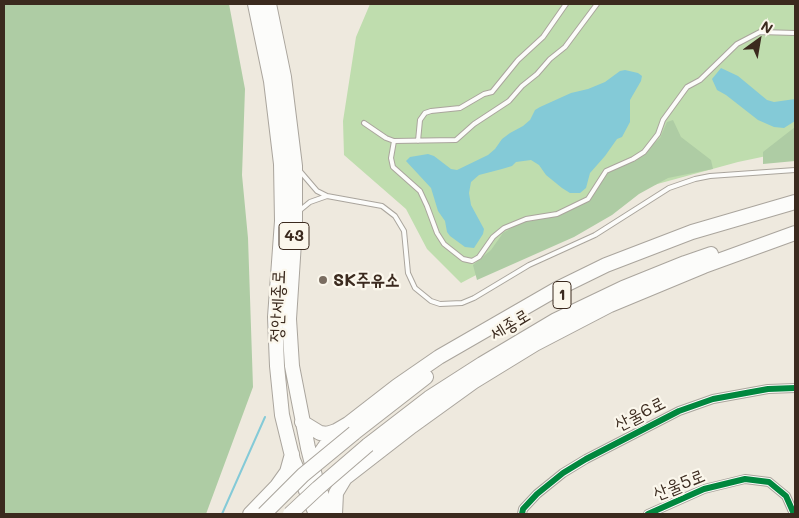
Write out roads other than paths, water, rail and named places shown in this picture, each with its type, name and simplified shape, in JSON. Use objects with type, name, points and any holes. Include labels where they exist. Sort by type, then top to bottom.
[{"type":"highway","name":"정안세종로","points":[[256,4],[271,81],[281,164],[282,221],[276,317],[277,366],[282,415],[292,453],[309,485],[330,514]]},
{"type":"highway","name":"정안세종로","points":[[269,4],[287,95],[295,166],[295,218],[290,319],[292,366],[313,468],[309,485],[316,514]]},
{"type":"highway","points":[[302,422],[320,433],[327,434],[336,431],[440,357],[556,289],[606,265],[692,232],[795,202]]},
{"type":"highway","name":"세종로","points":[[264,514],[303,475],[420,381],[549,302],[614,270],[682,242],[795,207]]},
{"type":"highway","name":"세종로","points":[[290,514],[368,445],[429,398],[556,320],[623,288],[685,263],[795,227]]},
{"type":"highway","points":[[277,486],[293,480],[309,485],[334,483],[345,478],[473,382],[534,344],[610,305],[704,266],[795,233]]},
{"type":"highway","points":[[313,468],[318,455],[336,431]]},
{"type":"highway","points":[[250,514],[277,486],[287,472],[292,453]]},
{"type":"highway","points":[[336,514],[336,493],[345,478]]},
{"type":"highway","points":[[300,514],[305,506],[309,485]]},
{"type":"street","name":"산울6로","points":[[522,514],[523,509],[537,494],[563,473],[586,459],[679,411],[713,399],[768,389],[795,388]]},
{"type":"street","name":"산울5로","points":[[648,514],[704,489],[745,479],[769,482],[786,496],[794,514]]},
{"type":"lane","points":[[418,141],[420,120],[425,113],[460,108],[484,94],[492,92],[518,60],[543,37],[566,4]]},
{"type":"lane","points":[[364,123],[394,142],[456,140],[474,124],[509,101],[550,59],[565,47],[597,4]]},
{"type":"lane","points":[[394,142],[391,158],[393,166],[420,191],[437,233],[444,244],[463,259],[472,261],[479,257],[493,237],[504,228],[526,219],[557,214],[588,199],[606,171],[644,152],[658,134],[664,120],[687,87],[700,80],[737,44],[760,32],[795,33]]},
{"type":"lane","points":[[295,166],[308,182],[327,196],[382,206],[395,216],[404,231],[408,273],[414,288],[431,301],[440,304],[462,303],[529,265],[595,235],[669,188],[710,176],[795,170]]},
{"type":"lane","points":[[295,218],[300,209],[310,202],[327,196]]},
{"type":"water","points":[[721,68],[738,76],[767,100],[774,102],[795,99],[795,121],[784,128],[774,127],[758,120],[717,90],[712,79]]},
{"type":"water","points":[[625,70],[642,76],[630,100],[630,122],[622,137],[617,139],[590,173],[586,188],[580,193],[570,193],[546,175],[539,165],[531,160],[516,162],[512,166],[479,175],[471,182],[469,193],[471,205],[484,229],[483,234],[474,248],[465,247],[450,236],[447,232],[445,221],[438,211],[431,188],[406,161],[410,157],[428,154],[434,156],[451,169],[457,170],[488,155],[502,139],[530,120],[535,110],[540,107],[571,93],[605,82],[620,71]]},
{"type":"waterway","points":[[222,514],[265,417]]},
{"type":"place","name":"SK주유소","points":[[323,280]]}]
